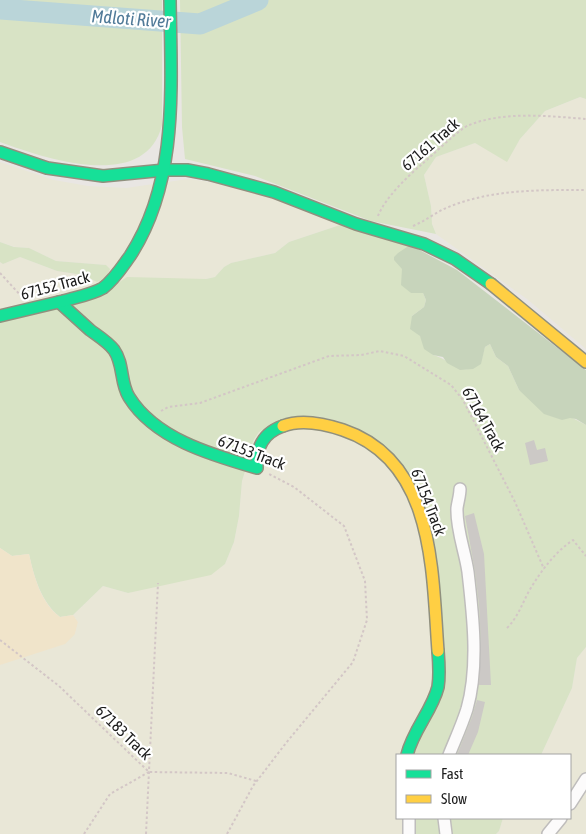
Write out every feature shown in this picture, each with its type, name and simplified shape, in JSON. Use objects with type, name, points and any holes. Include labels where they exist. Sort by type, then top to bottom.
[{"type":"street","name":"67152 Track","points":[[0,316],[60,302],[101,289],[132,255],[142,239],[150,223],[165,170],[170,92],[170,0]]},
{"type":"street","points":[[0,152],[47,168],[103,176],[165,170],[187,170],[249,184],[356,224],[424,244],[455,259],[522,308],[586,362]]},
{"type":"street","name":"67153 Track","points":[[60,302],[115,352],[119,358],[125,390],[135,406],[148,419],[180,441],[231,461],[257,468]]},
{"type":"street","name":"67154 Track","points":[[257,468],[256,455],[258,447],[264,438],[280,427],[307,422],[326,424],[365,438],[386,454],[402,474],[419,512],[429,546],[439,668],[439,684],[436,694],[417,726],[407,754]]},
{"type":"street","points":[[450,754],[459,735],[472,684],[472,611],[468,571],[458,515],[460,489]]},
{"type":"street","points":[[571,802],[586,780]]},
{"type":"street","points":[[409,819],[409,834]]},
{"type":"street","points":[[444,819],[446,834]]},
{"type":"street","points":[[548,834],[560,819]]},
{"type":"path","name":"67161 Track","points":[[373,228],[382,207],[413,172],[467,126],[497,118],[539,116],[586,119]]},
{"type":"path","points":[[394,234],[423,222],[445,208],[472,199],[520,191],[586,190]]},
{"type":"path","points":[[0,272],[33,309]]},
{"type":"path","name":"67164 Track","points":[[148,419],[168,407],[200,403],[328,356],[361,355],[380,351],[404,356],[451,384],[463,400],[515,502],[544,569]]},
{"type":"path","name":"67153 Track","points":[[227,834],[257,782],[286,743],[353,662],[367,620],[365,581],[344,526],[294,487],[257,468]]},
{"type":"path","points":[[507,628],[515,620],[529,591],[559,550],[573,540],[586,556]]},
{"type":"path","points":[[146,834],[158,583]]},
{"type":"path","name":"67183 Track","points":[[0,640],[59,686],[149,772],[228,773],[257,782]]},
{"type":"path","points":[[84,834],[110,794],[149,772]]},
{"type":"shaded area","points":[[580,97],[586,99],[586,349],[527,299],[436,234],[432,224],[431,206],[424,175],[436,157],[475,143],[507,161],[520,139],[545,111]]},
{"type":"shaded area","points":[[0,162],[54,180],[88,186],[126,188],[188,179],[204,181],[261,194],[343,224],[289,242],[275,253],[231,263],[224,267],[215,277],[118,283],[0,320],[0,262],[3,264],[20,257],[57,271],[83,275],[97,282],[106,265],[56,261],[29,248],[15,247],[0,242]]},
{"type":"shaded area","points":[[297,416],[315,416],[339,421],[372,436],[429,530],[444,670],[411,754],[396,754],[396,819],[413,819],[414,834],[0,834],[0,665],[75,634],[78,622],[73,615],[103,586],[128,593],[225,564],[234,542],[239,516],[242,481],[253,441],[259,432],[271,424]]},
{"type":"shaded area","points":[[586,647],[586,834],[496,834],[499,831],[503,819],[571,819],[571,754],[541,754],[572,688],[577,658]]},
{"type":"green space","points":[[0,0],[162,0],[162,125],[152,146],[136,159],[115,164],[91,165],[41,156],[0,142]]},
{"type":"green space","points":[[180,0],[586,0],[586,99],[580,97],[545,111],[520,139],[507,162],[475,143],[436,157],[424,175],[431,206],[432,224],[436,234],[371,221],[255,176],[185,159],[182,127]]},
{"type":"green space","points":[[343,224],[410,245],[402,269],[411,293],[423,293],[426,300],[424,307],[412,316],[420,336],[433,355],[460,369],[472,368],[480,364],[485,347],[490,344],[496,357],[508,366],[519,390],[586,425],[586,647],[577,658],[572,688],[541,754],[411,754],[444,670],[429,530],[406,474],[339,421],[315,416],[297,416],[283,419],[259,432],[253,441],[242,481],[239,516],[234,542],[225,564],[211,575],[128,593],[103,586],[73,615],[60,617],[43,597],[29,554],[12,556],[0,548],[0,320],[118,283],[127,277],[206,279],[215,277],[224,267],[231,263],[275,253],[289,242]]},
{"type":"green space","points":[[0,242],[14,247],[29,248],[56,261],[106,265],[110,269],[106,278],[97,282],[83,275],[57,271],[20,257],[3,264],[0,262]]},
{"type":"green space","points":[[410,245],[457,270],[586,370],[586,425],[576,419],[562,420],[544,414],[519,390],[508,366],[496,357],[490,344],[485,347],[481,364],[473,369],[460,370],[447,363],[443,357],[433,355],[424,349],[420,336],[410,329],[412,316],[424,307],[426,300],[423,293],[411,293],[401,285],[402,269],[394,260],[398,253]]},
{"type":"green space","points":[[413,819],[503,819],[499,831],[496,834],[414,834]]},
{"type":"sand","points":[[0,548],[12,556],[29,554],[39,589],[53,611],[60,617],[73,615],[78,622],[75,634],[65,644],[0,665]]},
{"type":"building","points":[[534,440],[537,450],[545,448],[548,461],[530,465],[525,443]]},
{"type":"building","points":[[474,513],[484,554],[491,685],[479,685],[481,641],[479,605],[465,516]]},
{"type":"building","points":[[477,700],[485,702],[478,732],[468,754],[457,754]]},
{"type":"waterway","name":"Mdloti River","points":[[0,9],[200,24],[258,0]]},
{"type":"traffic: fast","points":[[0,316],[83,296],[103,288],[130,256],[146,227],[157,196],[169,132],[171,99],[170,0]]},
{"type":"traffic: fast","points":[[0,152],[47,168],[103,176],[165,170],[187,170],[208,174],[274,192],[356,224],[424,244],[455,259],[491,284]]},
{"type":"traffic: fast","points":[[59,302],[114,350],[129,397],[140,412],[169,434],[204,451],[257,468],[258,454],[262,442],[270,433],[283,426]]},
{"type":"traffic: fast","points":[[407,754],[438,687],[438,651]]},
{"type":"traffic: slow","points":[[491,284],[586,362]]},
{"type":"traffic: slow","points":[[283,426],[297,423],[313,423],[343,430],[373,445],[396,466],[412,492],[423,522],[430,554],[434,587],[438,651]]}]
